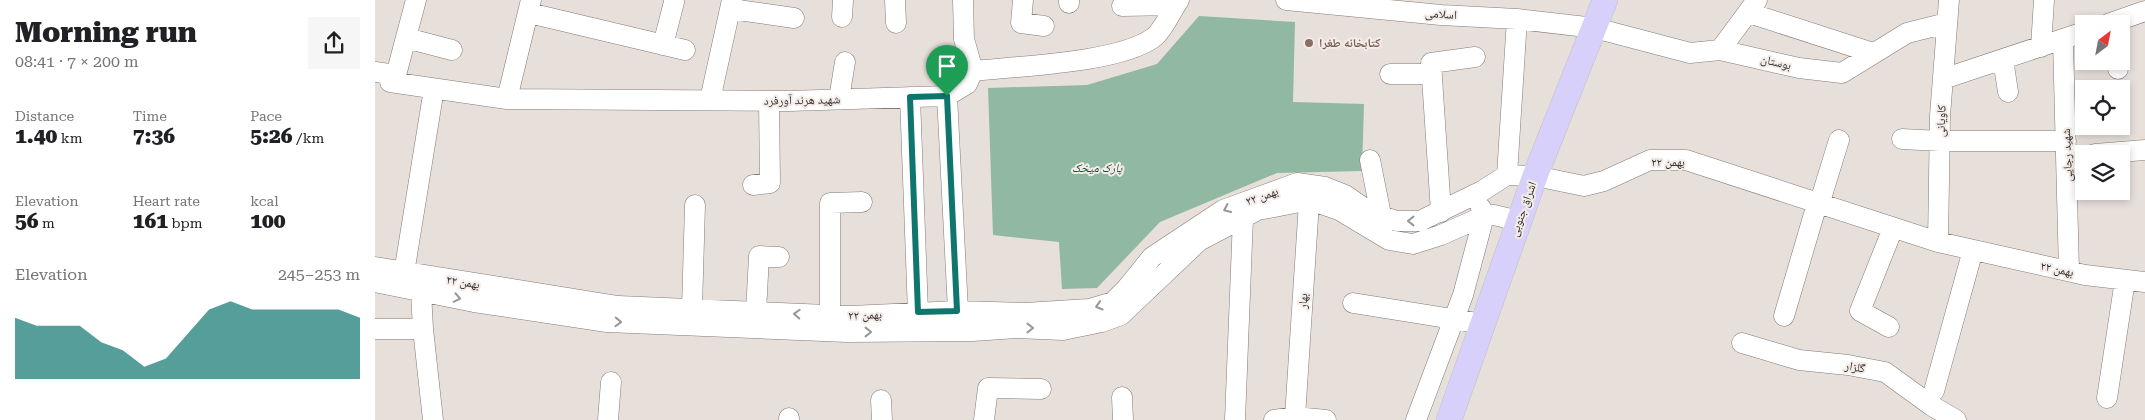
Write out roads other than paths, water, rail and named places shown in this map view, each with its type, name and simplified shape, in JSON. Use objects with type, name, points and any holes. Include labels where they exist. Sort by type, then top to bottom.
[{"type":"main road","name":"اشراق جنوبی","points":[[1449,420],[1535,176],[1605,0]]},
{"type":"street","points":[[387,76],[406,38],[417,0]]},
{"type":"street","points":[[895,0],[896,23]]},
{"type":"street","points":[[957,311],[947,96],[967,84],[973,70],[964,38],[963,0]]},
{"type":"street","points":[[1023,0],[1021,23],[1044,26]]},
{"type":"street","name":"اسلامی","points":[[1286,0],[1441,7],[1595,28]]},
{"type":"street","name":"کاویانی","points":[[1938,242],[1940,141],[1949,0]]},
{"type":"street","points":[[2041,47],[2044,0]]},
{"type":"street","points":[[663,45],[673,2]]},
{"type":"street","points":[[973,70],[1083,59],[1136,48],[1155,37],[1177,2]]},
{"type":"street","points":[[1122,6],[1177,2]]},
{"type":"street","points":[[710,100],[732,5],[794,18]]},
{"type":"street","points":[[507,99],[530,6],[685,50]]},
{"type":"street","points":[[1720,50],[1753,6],[1873,52]]},
{"type":"street","points":[[2130,15],[2145,11]]},
{"type":"street","points":[[1507,175],[1517,18]]},
{"type":"street","name":"بوستان","points":[[1595,28],[1690,53],[1720,50],[1799,68],[1842,73],[1873,52],[1907,33],[1947,23]]},
{"type":"street","points":[[1943,79],[2075,35]]},
{"type":"street","points":[[406,38],[452,50]]},
{"type":"street","name":"شهید رجایی","points":[[2063,40],[2072,150],[2069,271]]},
{"type":"street","points":[[1441,212],[1431,63],[1475,57]]},
{"type":"street","points":[[2003,59],[2008,92]]},
{"type":"street","points":[[839,99],[845,62]]},
{"type":"street","points":[[1390,74],[1432,74]]},
{"type":"street","name":"شهید هرند آورفرد","points":[[387,76],[507,99],[769,101],[947,96]]},
{"type":"street","points":[[910,97],[918,312]]},
{"type":"street","points":[[404,273],[431,101]]},
{"type":"street","points":[[753,184],[771,183],[769,101]]},
{"type":"street","points":[[1902,139],[2072,150]]},
{"type":"street","points":[[1784,316],[1839,140]]},
{"type":"street","points":[[2130,151],[2145,150]]},
{"type":"street","points":[[1370,160],[1381,216]]},
{"type":"street","name":"۲۲ بهمن","points":[[375,282],[421,292],[607,322],[847,332],[973,331],[1025,328],[1063,330],[1102,322],[1121,315],[1199,241],[1258,210],[1325,187],[1345,195],[1371,213],[1397,221],[1421,222],[1474,195],[1507,175],[1535,176],[1584,186],[1605,181],[1651,160],[1686,160],[1818,205],[1938,242],[2069,271],[2145,282]]},
{"type":"street","name":"۲۲ بهمن","points":[[375,267],[618,306],[851,316],[957,311],[1025,313],[1089,309],[1113,302],[1127,289],[1151,257],[1223,210],[1297,183],[1389,240],[1413,244],[1485,216],[1494,215],[1519,221]]},
{"type":"street","name":"بهار","points":[[1295,417],[1310,192]]},
{"type":"street","points":[[1416,420],[1463,295],[1485,216],[1474,195]]},
{"type":"street","points":[[830,315],[830,203],[862,202]]},
{"type":"street","points":[[692,309],[695,205]]},
{"type":"street","points":[[1235,420],[1243,218]]},
{"type":"street","points":[[1889,327],[1861,311],[1893,228]]},
{"type":"street","points":[[1931,406],[1973,250]]},
{"type":"street","points":[[756,312],[759,256],[779,257]]},
{"type":"street","points":[[2107,398],[2125,280]]},
{"type":"street","points":[[421,292],[423,330],[433,420]]},
{"type":"street","points":[[1353,303],[1484,324]]},
{"type":"street","points":[[375,329],[423,330]]},
{"type":"street","name":"گلزار","points":[[1742,343],[1799,360],[1848,365],[1885,372],[1931,406],[1957,420]]},
{"type":"street","points":[[608,420],[611,382]]},
{"type":"street","points":[[983,420],[988,388],[1041,389]]},
{"type":"street","points":[[1121,396],[1123,420]]},
{"type":"street","points":[[881,400],[882,420]]},
{"type":"street","points":[[1274,420],[1295,417],[1326,420]]},
{"type":"place","name":"کتابخانه طغرا","points":[[1309,43]]},
{"type":"park label","name":"پارک میخک","points":[[1097,168]]}]
